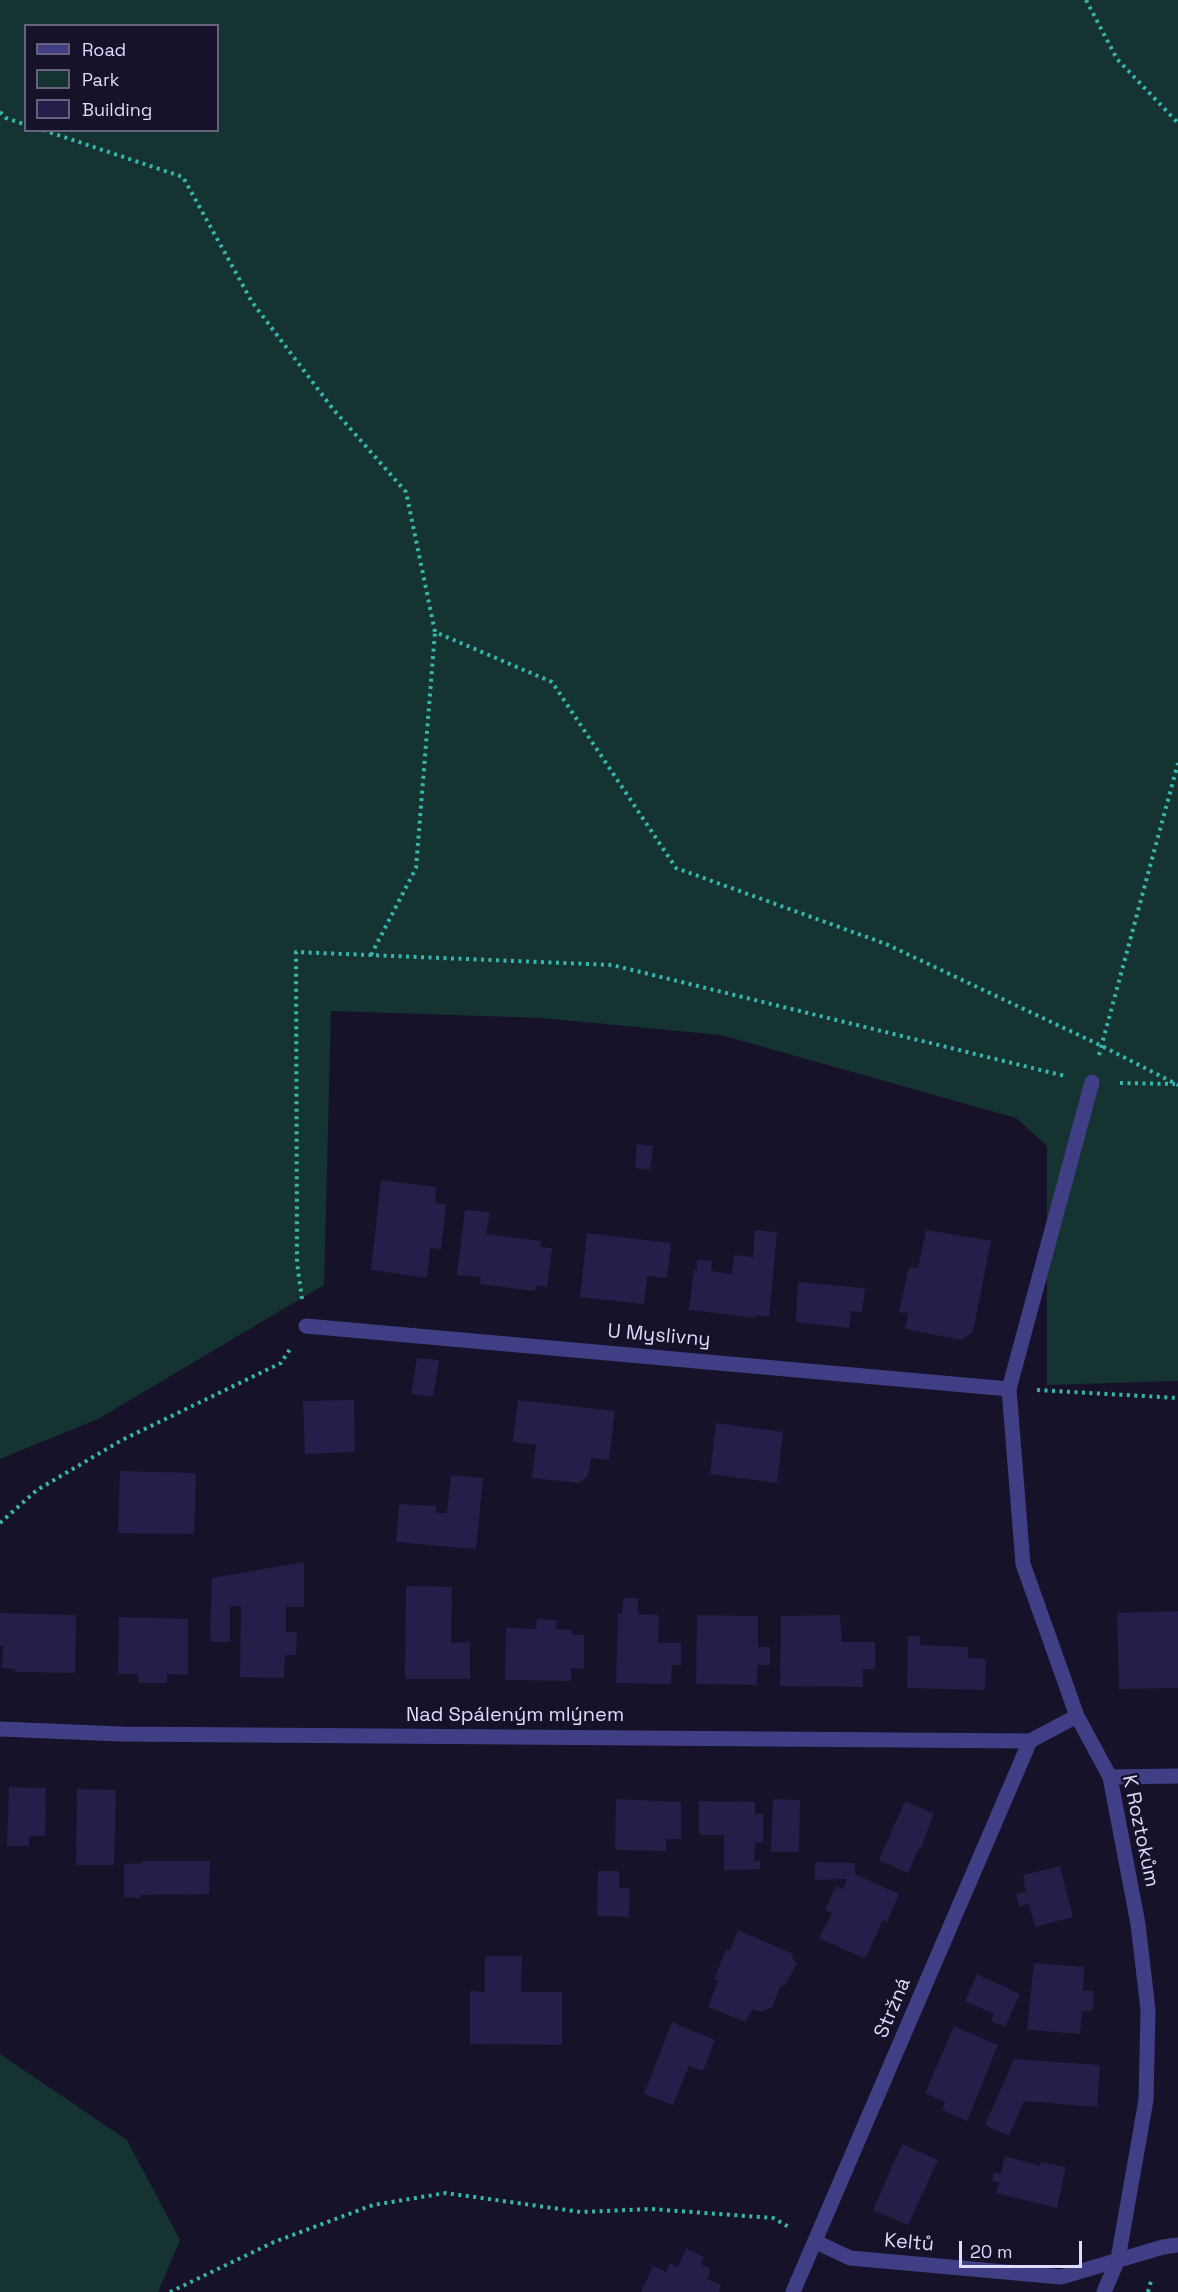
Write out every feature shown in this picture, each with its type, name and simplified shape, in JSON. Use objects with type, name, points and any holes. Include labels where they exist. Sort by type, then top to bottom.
[{"type":"street","name":"K Roztokům","points":[[1092,1082],[1009,1389],[1023,1564],[1077,1716],[1110,1777],[1138,1924],[1148,2010],[1146,2100],[1118,2259],[1104,2292]]},
{"type":"street","name":"U Myslivny","points":[[306,1326],[1009,1389]]},
{"type":"street","points":[[1030,1741],[1077,1716]]},
{"type":"street","name":"Nad Spáleným mlýnem","points":[[0,1729],[145,1734],[1030,1741]]},
{"type":"street","name":"Stržná","points":[[793,2292],[1030,1741]]},
{"type":"street","points":[[1110,1777],[1178,1776]]},
{"type":"street","name":"Keltů","points":[[816,2242],[850,2259],[1061,2277],[1118,2259],[1178,2245]]},
{"type":"path","points":[[1086,0],[1117,59],[1178,123]]},
{"type":"path","points":[[0,112],[6,118],[24,124]]},
{"type":"path","points":[[49,132],[183,177],[252,302],[333,409],[406,492],[435,632],[416,868],[371,955]]},
{"type":"path","points":[[435,632],[552,682],[676,868],[886,944],[1102,1046],[1176,1084]]},
{"type":"path","points":[[1092,1082],[1178,764]]},
{"type":"path","points":[[0,1523],[38,1490],[122,1440],[281,1363],[306,1326],[297,1263],[296,952],[612,965],[1092,1082],[1176,1084]]},
{"type":"path","points":[[1009,1389],[1178,1398]]},
{"type":"path","points":[[170,2292],[274,2242],[373,2205],[446,2193],[581,2212],[651,2209],[773,2218],[816,2242]]},
{"type":"green space","points":[[0,0],[1178,0],[1178,1381],[1047,1385],[1047,1146],[1016,1118],[721,1035],[541,1018],[331,1011],[324,1285],[98,1419],[0,1459]]},
{"type":"green space","points":[[0,2054],[127,2140],[180,2240],[158,2292],[0,2292]]},
{"type":"building","points":[[637,1144],[653,1146],[650,1170],[635,1168]]},
{"type":"building","points":[[381,1180],[436,1187],[435,1203],[446,1204],[441,1249],[430,1248],[427,1278],[371,1270]]},
{"type":"building","points":[[465,1210],[490,1212],[486,1234],[541,1241],[540,1247],[552,1248],[547,1287],[536,1285],[535,1291],[480,1284],[481,1277],[457,1275]]},
{"type":"building","points":[[755,1230],[777,1232],[769,1317],[756,1315],[756,1318],[689,1310],[697,1260],[712,1261],[711,1271],[732,1274],[734,1255],[753,1257]]},
{"type":"building","points":[[926,1230],[991,1241],[973,1332],[962,1340],[905,1329],[908,1313],[899,1312],[909,1267],[918,1268]]},
{"type":"building","points":[[587,1233],[671,1243],[667,1278],[647,1276],[644,1304],[580,1297]]},
{"type":"building","points":[[798,1282],[865,1288],[862,1312],[851,1311],[849,1328],[796,1322]]},
{"type":"building","points":[[417,1358],[439,1360],[433,1397],[411,1394]]},
{"type":"building","points":[[354,1400],[355,1452],[305,1454],[303,1401]]},
{"type":"building","points":[[518,1400],[615,1411],[609,1460],[591,1458],[588,1476],[579,1483],[532,1478],[536,1445],[513,1442]]},
{"type":"building","points":[[716,1423],[783,1432],[777,1483],[710,1474]]},
{"type":"building","points":[[120,1471],[196,1473],[194,1534],[118,1533]]},
{"type":"building","points":[[451,1475],[483,1478],[476,1549],[396,1542],[399,1504],[436,1506],[436,1513],[447,1513]]},
{"type":"building","points":[[304,1562],[304,1607],[286,1607],[286,1632],[297,1632],[296,1655],[285,1655],[284,1678],[240,1677],[241,1606],[230,1606],[230,1642],[210,1642],[212,1578]]},
{"type":"building","points":[[406,1586],[452,1587],[451,1643],[470,1642],[470,1679],[405,1679]]},
{"type":"building","points":[[623,1598],[638,1598],[638,1614],[659,1615],[658,1643],[681,1643],[681,1665],[672,1665],[671,1684],[616,1683],[618,1614],[622,1614]]},
{"type":"building","points":[[1178,1611],[1178,1688],[1119,1689],[1117,1613]]},
{"type":"building","points":[[0,1613],[76,1615],[75,1673],[15,1672],[15,1669],[2,1668]]},
{"type":"building","points":[[697,1615],[758,1616],[758,1647],[770,1647],[770,1665],[757,1665],[757,1685],[696,1684]]},
{"type":"building","points":[[840,1615],[842,1642],[875,1642],[875,1669],[863,1669],[863,1687],[780,1686],[781,1616]]},
{"type":"building","points":[[119,1617],[188,1619],[188,1675],[167,1674],[167,1683],[138,1683],[138,1674],[118,1674]]},
{"type":"building","points":[[537,1619],[557,1620],[556,1629],[572,1630],[572,1635],[584,1635],[584,1669],[571,1668],[571,1681],[505,1680],[506,1628],[536,1629]]},
{"type":"building","points":[[908,1636],[920,1636],[920,1645],[968,1647],[968,1658],[986,1659],[985,1690],[907,1688]]},
{"type":"building","points":[[9,1787],[46,1788],[45,1836],[29,1836],[29,1846],[7,1846]]},
{"type":"building","points":[[77,1789],[116,1790],[114,1865],[76,1865]]},
{"type":"building","points":[[616,1799],[681,1802],[681,1839],[666,1839],[666,1851],[615,1850]]},
{"type":"building","points":[[773,1799],[800,1800],[799,1852],[771,1852]]},
{"type":"building","points":[[699,1801],[755,1802],[755,1814],[763,1814],[763,1843],[755,1842],[754,1861],[760,1861],[760,1869],[724,1870],[724,1835],[699,1835]]},
{"type":"building","points":[[905,1801],[934,1814],[921,1849],[919,1848],[908,1873],[879,1860]]},
{"type":"building","points":[[141,1861],[210,1861],[209,1894],[124,1897],[124,1864],[141,1863]]},
{"type":"building","points":[[815,1862],[855,1863],[855,1874],[899,1894],[887,1922],[883,1920],[865,1959],[819,1938],[832,1913],[825,1910],[836,1886],[843,1889],[847,1879],[815,1880]]},
{"type":"building","points":[[1060,1866],[1073,1917],[1035,1927],[1029,1904],[1019,1907],[1016,1894],[1026,1892],[1023,1875]]},
{"type":"building","points":[[598,1871],[619,1871],[619,1888],[630,1888],[629,1917],[597,1916]]},
{"type":"building","points":[[738,1930],[793,1954],[792,1958],[797,1963],[787,1982],[784,1986],[781,1985],[772,2007],[761,2012],[752,2009],[746,2022],[708,2007],[718,1981],[714,1979],[726,1949],[730,1951]]},
{"type":"building","points":[[485,1956],[522,1956],[521,1992],[562,1992],[562,2045],[470,2044],[470,1991],[485,1992]]},
{"type":"building","points":[[1034,1963],[1084,1967],[1083,1990],[1094,1991],[1093,2011],[1082,2011],[1080,2034],[1027,2030]]},
{"type":"building","points":[[977,1974],[1020,1994],[1005,2027],[991,2021],[994,2014],[965,2001]]},
{"type":"building","points":[[672,2022],[715,2040],[703,2071],[689,2066],[673,2105],[644,2094]]},
{"type":"building","points":[[954,2026],[998,2045],[967,2121],[942,2110],[945,2102],[925,2093]]},
{"type":"building","points":[[1014,2059],[1100,2065],[1097,2107],[1024,2101],[1009,2136],[985,2125]]},
{"type":"building","points":[[902,2144],[938,2160],[908,2225],[873,2210]]},
{"type":"building","points":[[1005,2156],[1040,2166],[1040,2162],[1066,2167],[1057,2208],[996,2193],[999,2183],[992,2181],[994,2172],[1001,2174]]},
{"type":"building","points":[[686,2248],[704,2257],[701,2264],[711,2269],[707,2279],[721,2285],[719,2290],[721,2292],[641,2292],[653,2266],[666,2272],[670,2263],[678,2267]]}]
